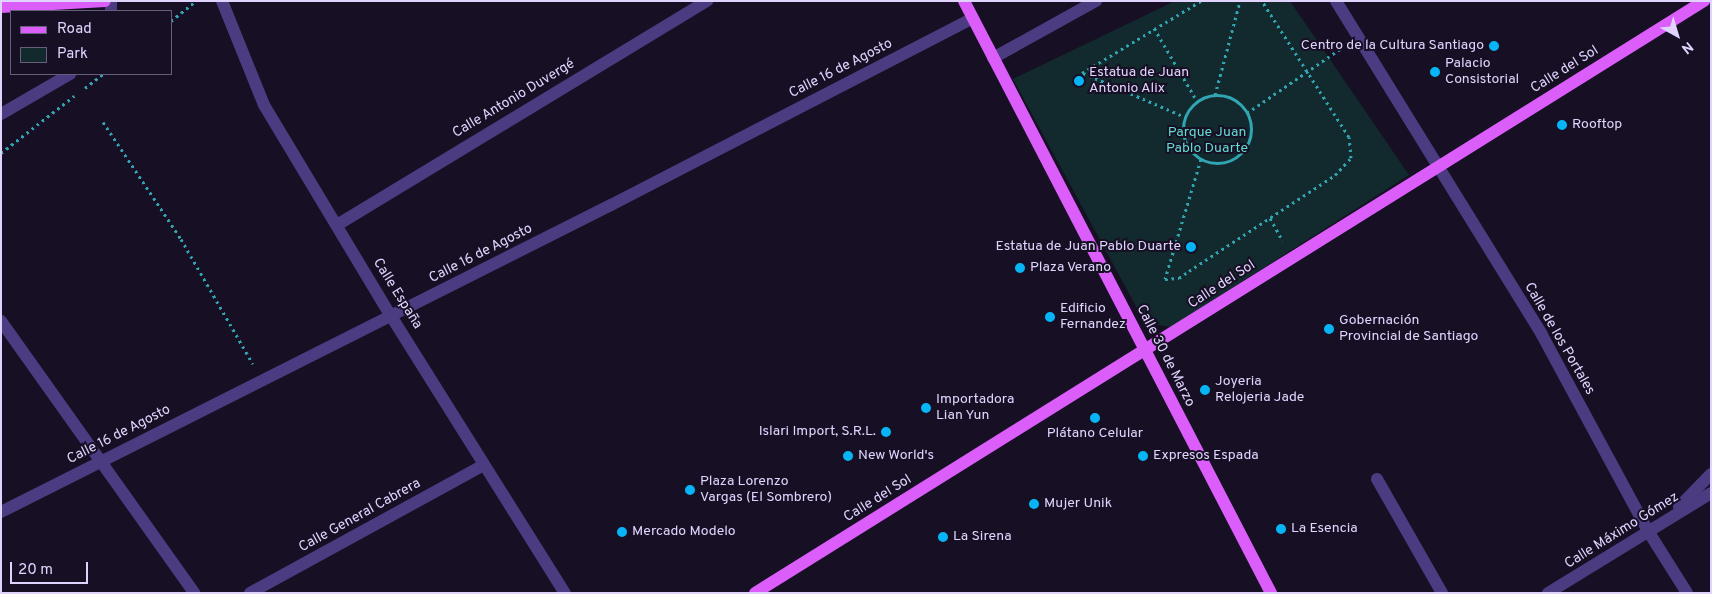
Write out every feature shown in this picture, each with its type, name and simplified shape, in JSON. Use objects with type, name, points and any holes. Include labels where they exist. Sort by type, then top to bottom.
[{"type":"main road","points":[[1,7],[105,1]]},
{"type":"main road","name":"Calle 30 de Marzo","points":[[964,1],[1271,593]]},
{"type":"main road","name":"Calle del Sol","points":[[754,593],[1146,352],[1436,167],[1704,1]]},
{"type":"street","name":"Calle España","points":[[222,1],[264,105],[391,316],[441,391],[484,465],[565,593]]},
{"type":"street","name":"Calle Antonio Duvergé","points":[[337,225],[707,1]]},
{"type":"street","points":[[993,58],[1096,1]]},
{"type":"street","name":"Calle de los Portales","points":[[1336,1],[1436,167],[1542,335],[1648,531],[1687,593]]},
{"type":"street","name":"Calle 16 de Agosto","points":[[1,512],[101,460],[391,316],[972,18]]},
{"type":"street","points":[[1,114],[68,75]]},
{"type":"street","points":[[1,321],[194,593]]},
{"type":"street","name":"Calle General Cabrera","points":[[250,593],[484,465]]},
{"type":"street","points":[[1667,519],[1711,474]]},
{"type":"street","points":[[1377,479],[1442,593]]},
{"type":"street","name":"Calle Máximo Gómez","points":[[1548,593],[1565,589],[1648,531],[1711,493]]},
{"type":"path","points":[[172,19],[196,1]]},
{"type":"path","points":[[1185,117],[1082,73],[1201,1]]},
{"type":"path","points":[[1215,95],[1240,1]]},
{"type":"path","points":[[1201,159],[1165,279],[1179,278],[1335,175],[1351,158],[1348,137],[1262,1]]},
{"type":"path","points":[[1154,28],[1196,101]]},
{"type":"path","points":[[1247,113],[1358,38]]},
{"type":"path","points":[[1,153],[102,75]]},
{"type":"path","points":[[1215,95],[1234,99],[1247,113],[1250,122],[1248,141],[1237,156],[1219,162],[1201,159],[1193,153],[1183,136],[1185,117],[1196,101],[1215,95]]},
{"type":"path","points":[[102,122],[181,239],[263,379]]},
{"type":"path","points":[[1270,218],[1293,258]]},
{"type":"green space","name":"Parque Juan Pablo Duarte","points":[[1175,1],[1290,1],[1409,175],[1171,327],[1145,323],[1013,79]]},
{"type":"place","name":"Centro de la Cultura Santiago","points":[[1494,46]]},
{"type":"place","name":"Palacio Consistorial","points":[[1435,72]]},
{"type":"place","name":"Estatua de Juan Antonio Alix","points":[[1079,81]]},
{"type":"place","name":"Rooftop","points":[[1562,125]]},
{"type":"place","name":"Estatua de Juan Pablo Duarte","points":[[1191,247]]},
{"type":"place","name":"Plaza Verano","points":[[1020,268]]},
{"type":"place","name":"Edificio Fernandez","points":[[1050,317]]},
{"type":"place","name":"Gobernación Provincial de Santiago","points":[[1329,329]]},
{"type":"place","name":"Joyeria Relojeria Jade","points":[[1205,390]]},
{"type":"place","name":"Importadora Lian Yun","points":[[926,408]]},
{"type":"place","name":"Plátano Celular","points":[[1095,418]]},
{"type":"place","name":"Islari Import, S.R.L.","points":[[886,432]]},
{"type":"place","name":"New World's","points":[[848,456]]},
{"type":"place","name":"Expresos Espada","points":[[1143,456]]},
{"type":"place","name":"Plaza Lorenzo Vargas (El Sombrero)","points":[[690,490]]},
{"type":"place","name":"Mujer Unik","points":[[1034,504]]},
{"type":"place","name":"La Esencia","points":[[1281,529]]},
{"type":"place","name":"Mercado Modelo","points":[[622,532]]},
{"type":"place","name":"La Sirena","points":[[943,537]]}]
